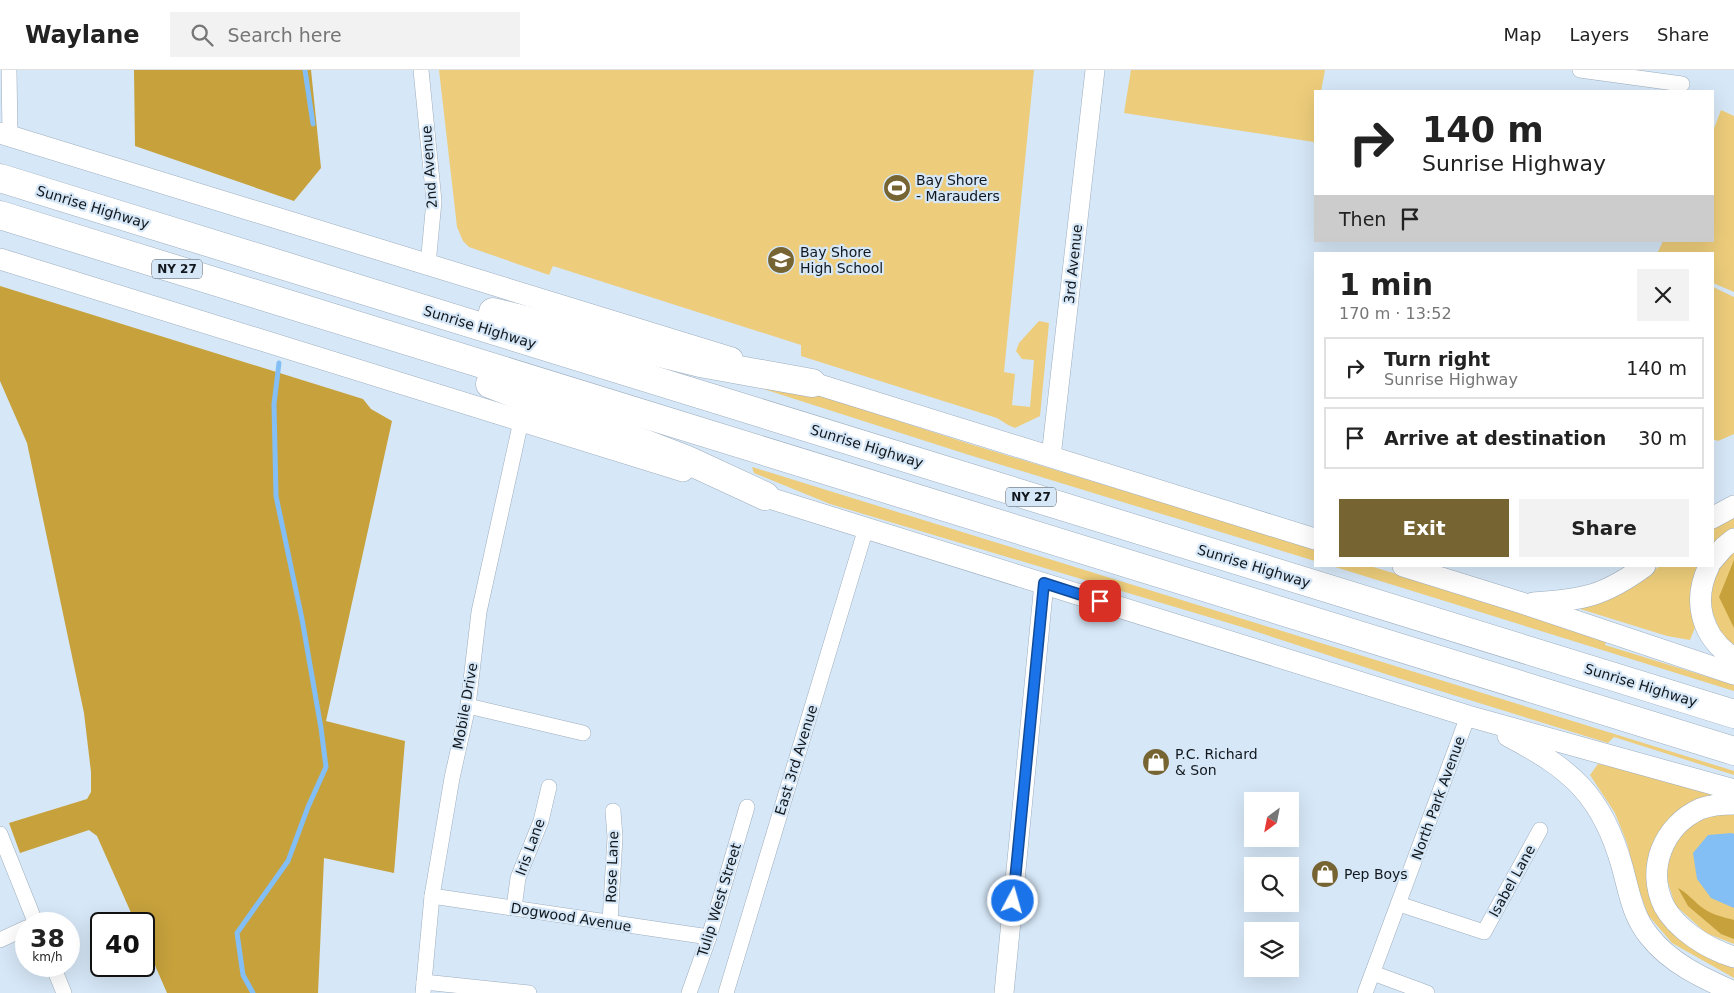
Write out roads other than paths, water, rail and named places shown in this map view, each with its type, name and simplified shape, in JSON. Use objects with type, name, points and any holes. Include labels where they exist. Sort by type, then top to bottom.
[{"type":"highway","name":"Sunrise Highway","points":[[0,178],[1734,714]]},
{"type":"highway","name":"NY 27","points":[[0,214],[1734,750]]},
{"type":"highway","points":[[327,279],[451,300],[517,319],[700,363],[812,383]]},
{"type":"highway","points":[[354,324],[486,383],[685,459],[765,496]]},
{"type":"main road","points":[[5,134],[1314,539]]},
{"type":"main road","points":[[0,260],[765,496],[1468,716],[1734,790]]},
{"type":"main road","points":[[1714,517],[1734,506]]},
{"type":"main road","points":[[1714,559],[1734,539]]},
{"type":"main road","points":[[1406,567],[1522,603],[1734,674]]},
{"type":"main road","points":[[1522,603],[1572,600],[1586,597],[1612,587],[1643,567]]},
{"type":"main road","points":[[1710,567],[1701,593],[1703,618],[1707,629],[1718,646],[1734,658]]},
{"type":"main road","points":[[1468,716],[1545,756],[1563,768],[1576,781],[1604,818],[1619,855],[1632,907],[1648,936],[1666,954],[1688,969],[1734,992]]},
{"type":"main road","points":[[1734,804],[1710,806],[1701,809],[1678,824],[1668,836],[1660,852],[1656,878],[1665,908],[1680,926],[1702,942],[1734,957]]},
{"type":"street","points":[[5,134],[9,70]]},
{"type":"street","name":"2nd Avenue","points":[[421,70],[434,201],[428,265]]},
{"type":"street","name":"3rd Avenue","points":[[1051,457],[1095,70]]},
{"type":"street","points":[[1580,70],[1682,84]]},
{"type":"street","name":"Mobile Drive","points":[[423,988],[432,896],[452,778],[468,706],[479,612],[521,421]]},
{"type":"street","name":"East 3rd Avenue","points":[[726,993],[866,528]]},
{"type":"street","points":[[1004,993],[1044,583]]},
{"type":"street","points":[[468,706],[584,733]]},
{"type":"street","name":"North Park Avenue","points":[[1365,993],[1468,716]]},
{"type":"street","name":"Iris Lane","points":[[514,908],[518,878],[541,821],[548,787]]},
{"type":"street","name":"Tulip West Street","points":[[689,993],[709,937],[747,807]]},
{"type":"street","name":"Rose Lane","points":[[610,922],[615,837],[613,811]]},
{"type":"street","name":"Isabel Lane","points":[[1399,904],[1484,932],[1540,830]]},
{"type":"street","points":[[0,834],[31,912]]},
{"type":"street","name":"Dogwood Avenue","points":[[432,896],[709,937]]},
{"type":"street","points":[[0,940],[15,933]]},
{"type":"street","points":[[1373,973],[1427,993]]},
{"type":"street","points":[[57,977],[62,990]]},
{"type":"street","points":[[423,988],[529,993]]},
{"type":"water","points":[[1734,834],[1734,908],[1711,898],[1697,879],[1693,853],[1708,835]]},
{"type":"waterway","points":[[305,70],[313,124]]},
{"type":"waterway","points":[[253,993],[243,975],[237,933],[288,861],[308,807],[326,767],[302,619],[276,496],[274,404],[279,363]]},
{"type":"place","name":"Bay Shore - Marauders","points":[[897,188]]},
{"type":"place","name":"Bay Shore High School","points":[[781,260]]},
{"type":"place","name":"P.C. Richard & Son","points":[[1156,762]]},
{"type":"place","name":"Pep Boys","points":[[1325,874]]}]
